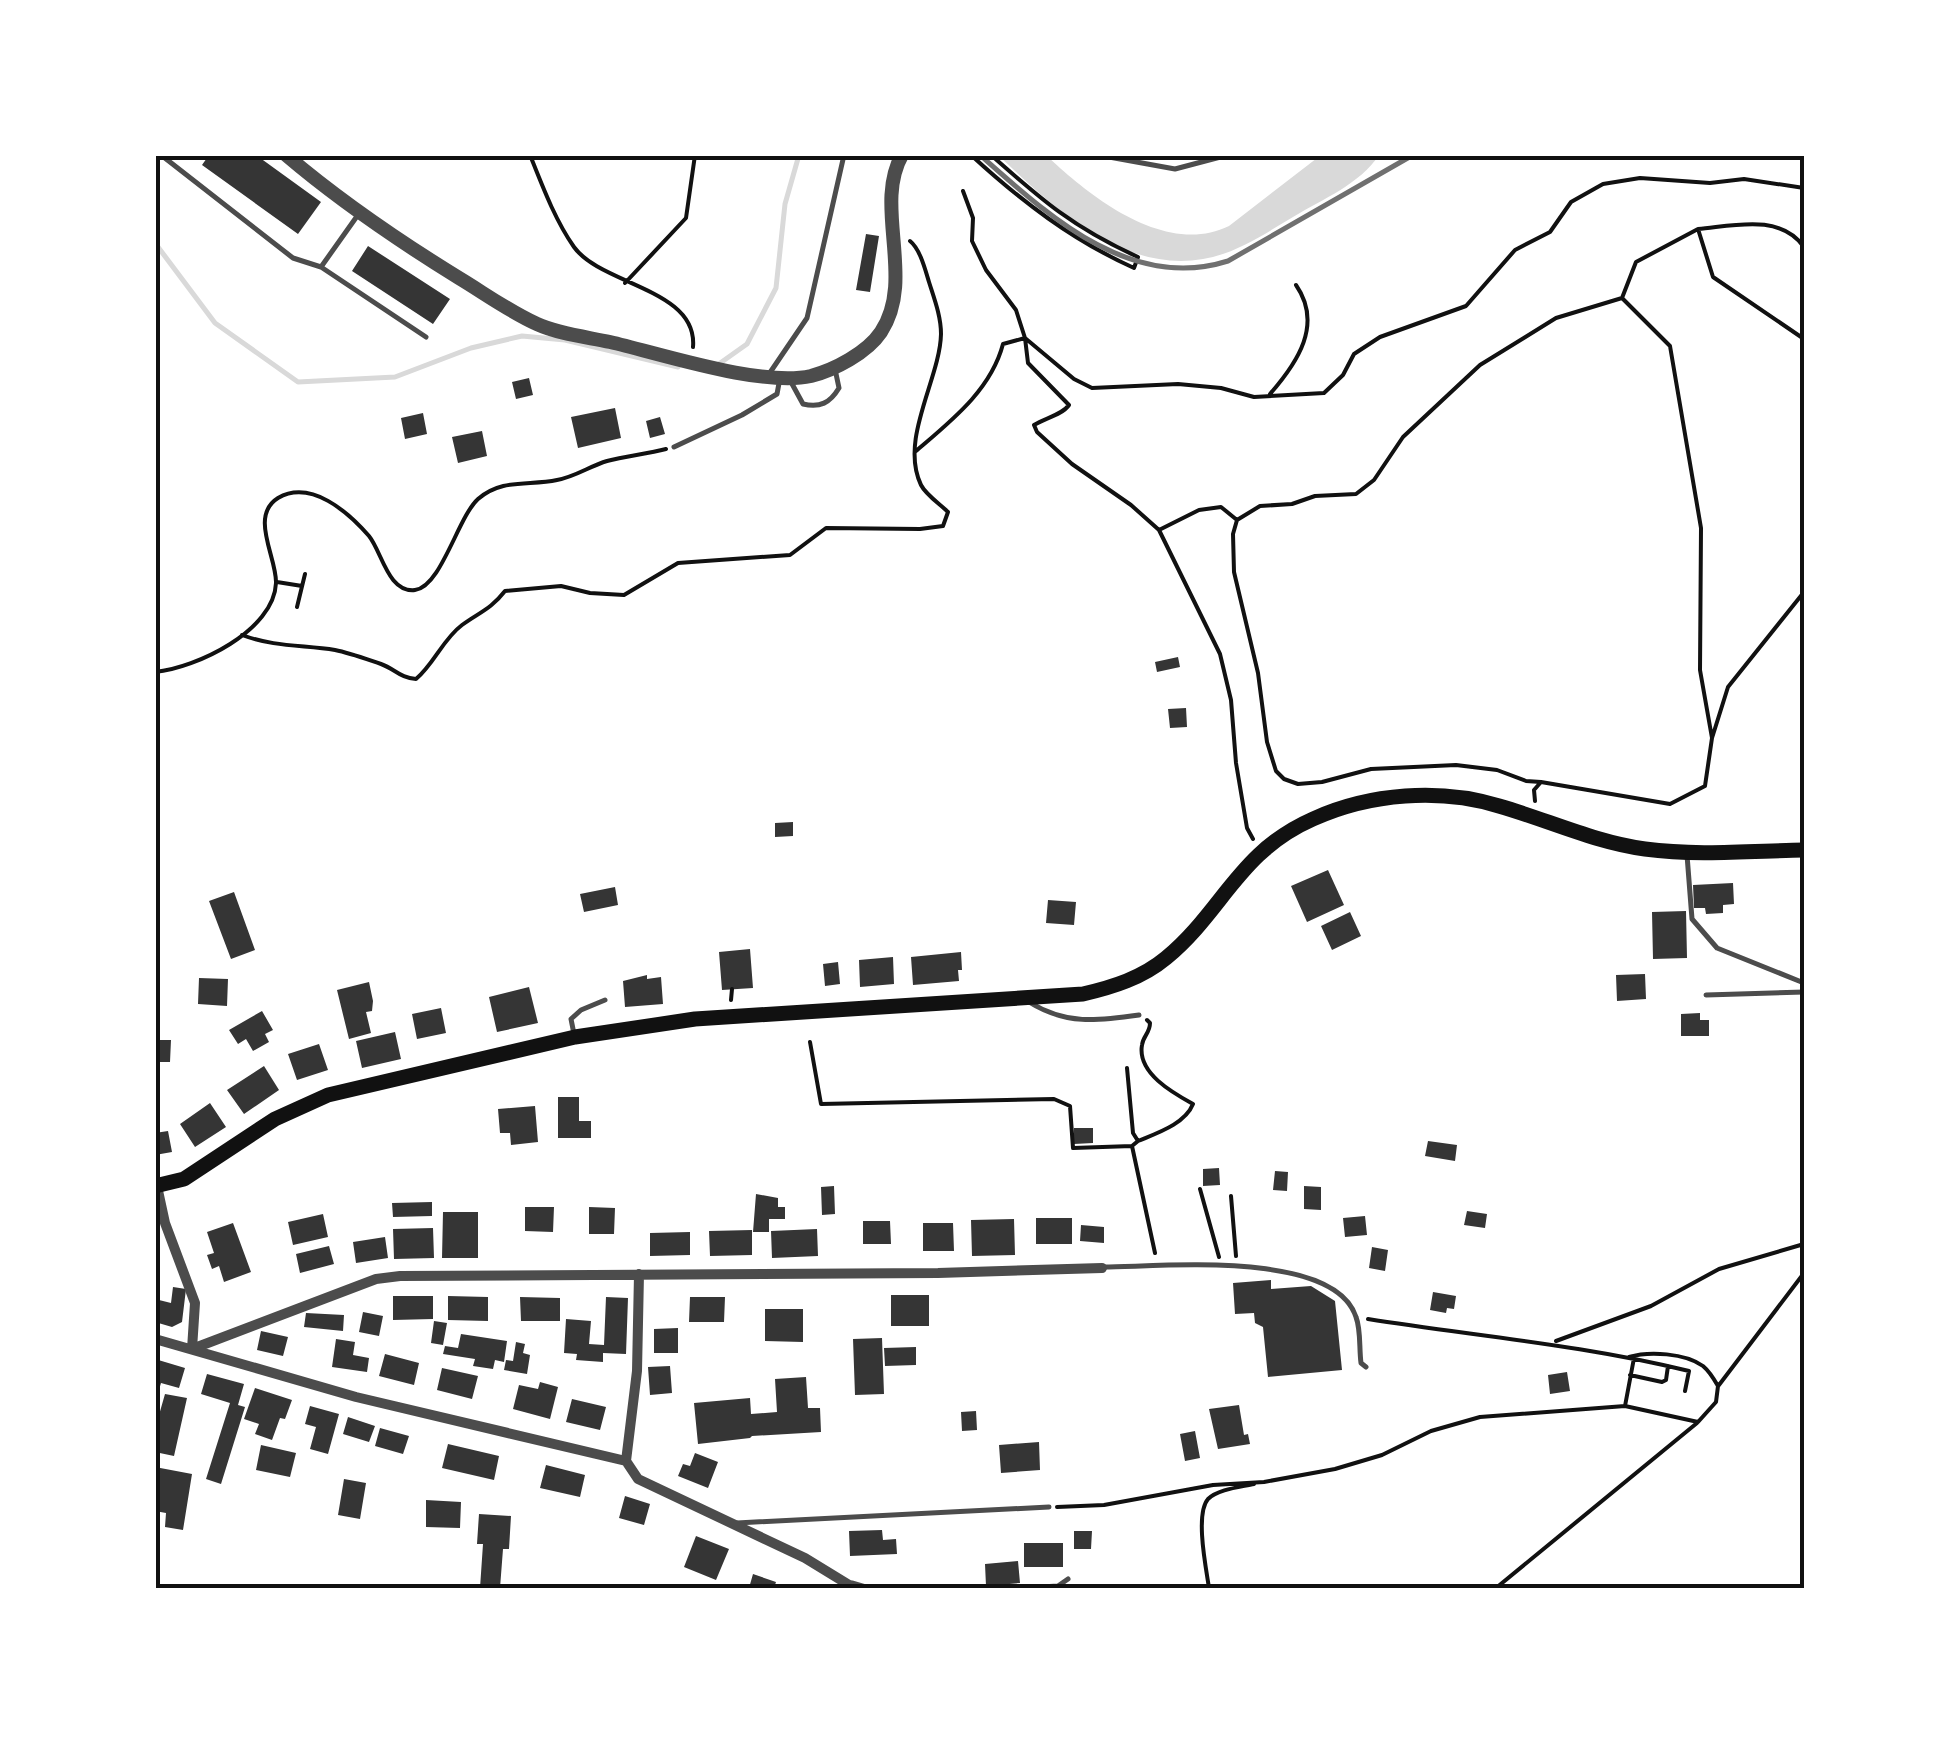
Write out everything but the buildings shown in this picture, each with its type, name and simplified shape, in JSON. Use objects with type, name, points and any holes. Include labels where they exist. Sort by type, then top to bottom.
[{"type":"main road","points":[[156,1186],[184,1179],[275,1119],[328,1095],[574,1037],[695,1019],[1083,994],[1113,987],[1166,958],[1242,868],[1287,832],[1316,817],[1378,800],[1458,796],[1616,844],[1687,852],[1804,850]]},
{"type":"street","points":[[286,155],[416,251],[540,326],[725,369],[779,377],[811,376],[865,349],[880,334],[890,312],[897,266],[892,198],[902,155]]},
{"type":"street","points":[[156,1186],[165,1223],[195,1303],[192,1349]]},
{"type":"street","points":[[192,1349],[376,1279],[1102,1268]]},
{"type":"street","points":[[626,1461],[637,1371],[639,1274]]},
{"type":"street","points":[[155,1339],[356,1397],[626,1461],[638,1478],[804,1558],[849,1584]]},
{"type":"lane","points":[[162,155],[292,258],[322,267],[426,336]]},
{"type":"lane","points":[[674,446],[742,416],[777,394],[779,377],[807,318],[844,155]]},
{"type":"lane","points":[[1098,155],[1175,170],[1228,155]]},
{"type":"lane","points":[[322,267],[360,212]]},
{"type":"lane","points":[[779,377],[803,404],[815,407],[832,400],[839,388],[834,366]]},
{"type":"lane","points":[[1687,852],[1692,919],[1717,948],[1804,983]]},
{"type":"lane","points":[[1706,995],[1804,992]]},
{"type":"lane","points":[[1022,998],[1051,1016],[1095,1021],[1139,1015]]},
{"type":"lane","points":[[574,1037],[571,1019],[580,1010],[605,1000]]},
{"type":"lane","points":[[1102,1268],[1222,1266],[1294,1272],[1315,1279],[1335,1293],[1356,1318],[1361,1363],[1366,1367]]},
{"type":"lane","points":[[728,1524],[1049,1507]]},
{"type":"lane","points":[[1024,1588],[1058,1586],[1068,1579]]},
{"type":"lane","points":[[849,1584],[870,1588]]},
{"type":"path","points":[[530,155],[576,250],[625,282],[657,292],[678,309],[694,337],[697,363]]},
{"type":"path","points":[[625,282],[686,218],[695,155]]},
{"type":"path","points":[[971,155],[1054,224],[1095,250],[1134,268],[1138,257],[1080,229],[1040,200],[991,155]]},
{"type":"path","points":[[1026,338],[1074,379],[1092,388],[1178,384],[1221,388],[1254,397],[1324,392],[1343,374],[1354,354],[1380,336],[1466,306],[1515,250],[1550,232],[1571,202],[1603,184],[1640,178],[1710,183],[1744,179],[1804,188]]},
{"type":"path","points":[[963,190],[973,218],[972,242],[986,270],[1016,310],[1026,338],[1028,364],[1069,405],[1034,425],[1037,432],[1072,464],[1131,504],[1159,530],[1220,654],[1232,700],[1236,763],[1248,828],[1256,844]]},
{"type":"path","points":[[1622,298],[1636,262],[1698,229],[1768,223],[1804,247]]},
{"type":"path","points":[[1698,229],[1712,276],[1804,339]]},
{"type":"path","points":[[242,635],[299,649],[336,650],[387,666],[403,678],[416,679],[460,626],[492,608],[506,591],[561,586],[624,595],[678,563],[790,555],[826,528],[943,526],[948,512],[921,486],[916,451],[921,408],[941,334],[936,304],[915,244],[895,230]]},
{"type":"path","points":[[1270,394],[1303,346],[1310,321],[1307,300],[1296,285]]},
{"type":"path","points":[[1622,298],[1556,318],[1480,365],[1403,437],[1381,471],[1356,494],[1315,496],[1292,504],[1260,506],[1238,520],[1233,534],[1234,572],[1276,771],[1298,784],[1372,769],[1456,765],[1497,770],[1526,781],[1670,804],[1705,786],[1712,738],[1728,687],[1804,592]]},
{"type":"path","points":[[1622,298],[1670,346],[1701,528],[1700,670],[1712,738]]},
{"type":"path","points":[[916,451],[976,394],[998,364],[1003,344],[1026,338]]},
{"type":"path","points":[[155,672],[189,665],[242,635],[274,597],[276,582],[265,519],[268,507],[288,494],[304,492],[332,502],[371,538],[391,578],[402,588],[413,590],[430,583],[468,508],[482,495],[499,486],[560,480],[602,462],[674,446]]},
{"type":"path","points":[[1159,530],[1199,510],[1221,507],[1238,520]]},
{"type":"path","points":[[297,606],[304,574]]},
{"type":"path","points":[[276,582],[302,586]]},
{"type":"path","points":[[1536,806],[1534,790],[1541,782]]},
{"type":"path","points":[[732,989],[732,1000]]},
{"type":"path","points":[[810,1042],[822,1104],[1054,1100],[1070,1106],[1072,1148],[1132,1146],[1169,1128],[1190,1112],[1193,1104],[1157,1080],[1144,1062],[1142,1044],[1150,1023],[1139,1015]]},
{"type":"path","points":[[1127,1068],[1138,1141]]},
{"type":"path","points":[[1132,1146],[1158,1267]]},
{"type":"path","points":[[1200,1189],[1219,1257]]},
{"type":"path","points":[[1231,1196],[1236,1256]]},
{"type":"path","points":[[1551,1343],[1651,1306],[1719,1269],[1804,1244]]},
{"type":"path","points":[[1496,1588],[1698,1422],[1716,1402],[1718,1386],[1804,1273]]},
{"type":"path","points":[[1356,1318],[1551,1343],[1668,1366],[1689,1371],[1685,1391]]},
{"type":"path","points":[[1631,1358],[1642,1353],[1692,1361],[1704,1366],[1718,1386]]},
{"type":"path","points":[[1624,1406],[1631,1358]]},
{"type":"path","points":[[1630,1375],[1662,1382],[1666,1380],[1668,1366]]},
{"type":"path","points":[[1209,1588],[1202,1512],[1207,1500],[1216,1494],[1382,1455],[1431,1432],[1480,1417],[1624,1406],[1698,1422]]},
{"type":"path","points":[[1049,1507],[1104,1505],[1213,1485],[1264,1482]]},
{"type":"shaded area","points":[[998,155],[1046,155],[1084,188],[1130,218],[1180,234],[1205,234],[1229,226],[1321,155],[1379,155],[1351,183],[1250,242],[1203,259],[1173,261],[1116,246],[1090,231],[1041,195]]},
{"type":"waterway","points":[[716,366],[747,344],[776,288],[785,204],[799,155]]},
{"type":"waterway","points":[[155,243],[215,323],[298,382],[395,377],[471,348],[522,336],[565,340],[678,367]]},
{"type":"railway","points":[[980,155],[1034,201],[1093,242],[1124,257],[1157,266],[1192,268],[1228,261],[1413,155]]}]
